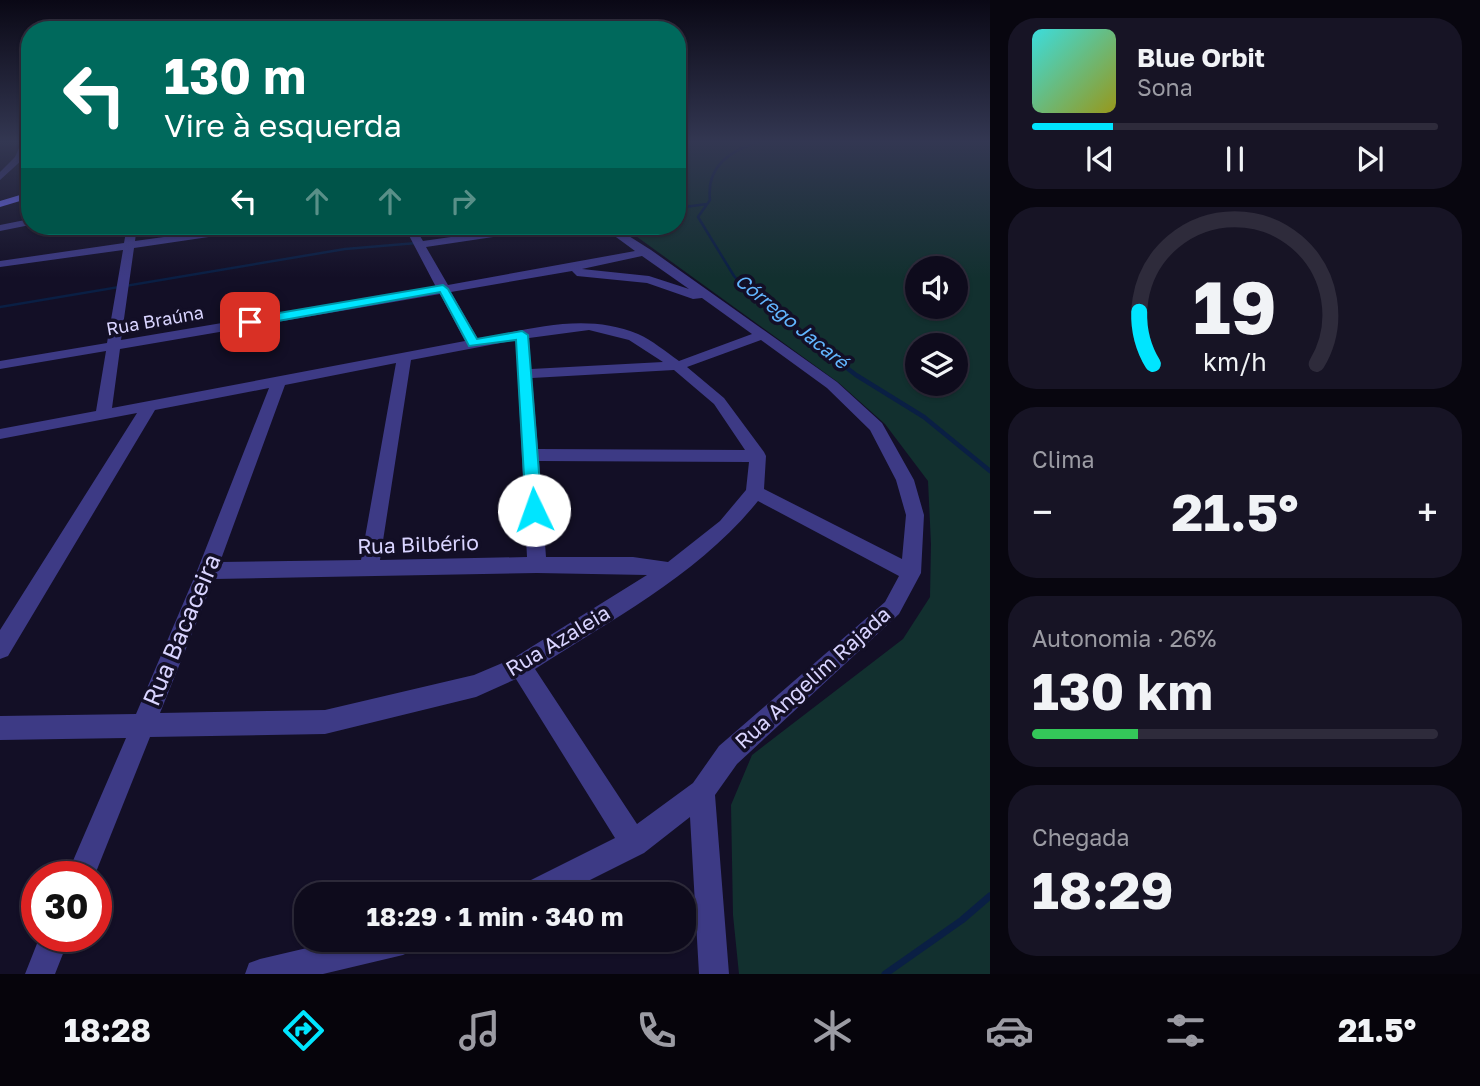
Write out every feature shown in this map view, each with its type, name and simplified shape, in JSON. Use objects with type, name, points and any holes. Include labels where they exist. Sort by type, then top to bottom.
[{"type":"main road","points":[[0,204],[21,198]]},
{"type":"street","points":[[0,228],[21,224]]},
{"type":"street","points":[[103,414],[131,235]]},
{"type":"street","points":[[0,264],[196,235]]},
{"type":"street","points":[[414,235],[473,343]]},
{"type":"street","points":[[419,243],[479,235]]},
{"type":"street","name":"Rua Angelim Rajada","points":[[557,882],[634,843],[702,792],[728,755],[892,608],[911,573],[915,516],[905,480],[876,427],[832,385],[620,235]]},
{"type":"street","name":"Rua Braúna","points":[[0,365],[560,270],[647,252]]},
{"type":"street","points":[[560,270],[649,280],[715,302]]},
{"type":"street","points":[[1,434],[558,328],[589,327],[611,330],[634,337],[677,366],[719,401],[758,456],[755,492],[911,573]]},
{"type":"street","points":[[522,335],[537,565]]},
{"type":"street","points":[[526,374],[677,366],[762,335]]},
{"type":"street","points":[[369,570],[404,358]]},
{"type":"street","name":"Rua Bacaceira","points":[[86,861],[207,571],[279,380]]},
{"type":"street","points":[[0,649],[150,405]]},
{"type":"street","points":[[531,455],[758,456]]},
{"type":"street","name":"Rua Azaleia","points":[[0,728],[324,722],[476,686],[520,666],[671,571],[727,526],[755,492]]},
{"type":"street","name":"Rua Bilbério","points":[[207,571],[537,565],[633,565],[671,571]]},
{"type":"street","points":[[520,666],[634,843]]},
{"type":"street","points":[[702,792],[714,974]]},
{"type":"street","points":[[40,974],[49,952]]},
{"type":"street","points":[[260,974],[353,952]]},
{"type":"green space","points":[[686,186],[990,186],[990,974],[739,974],[733,915],[731,805],[752,755],[903,639],[930,597],[928,481],[885,424],[839,383],[634,235],[686,235]]},
{"type":"waterway","name":"Córrego Jacaré","points":[[710,186],[710,200],[698,217],[734,276],[748,292],[829,354]]},
{"type":"waterway","points":[[686,207],[707,204]]},
{"type":"waterway","points":[[0,307],[345,249],[417,243]]},
{"type":"waterway","name":"Córrego Jacaré","points":[[826,352],[856,375],[924,417],[990,471]]},
{"type":"waterway","name":"Córrego Jacaré","points":[[885,974],[962,920],[990,896]]},
{"type":"route","points":[[250,322],[443,289],[473,343],[522,335],[534,510]]}]
